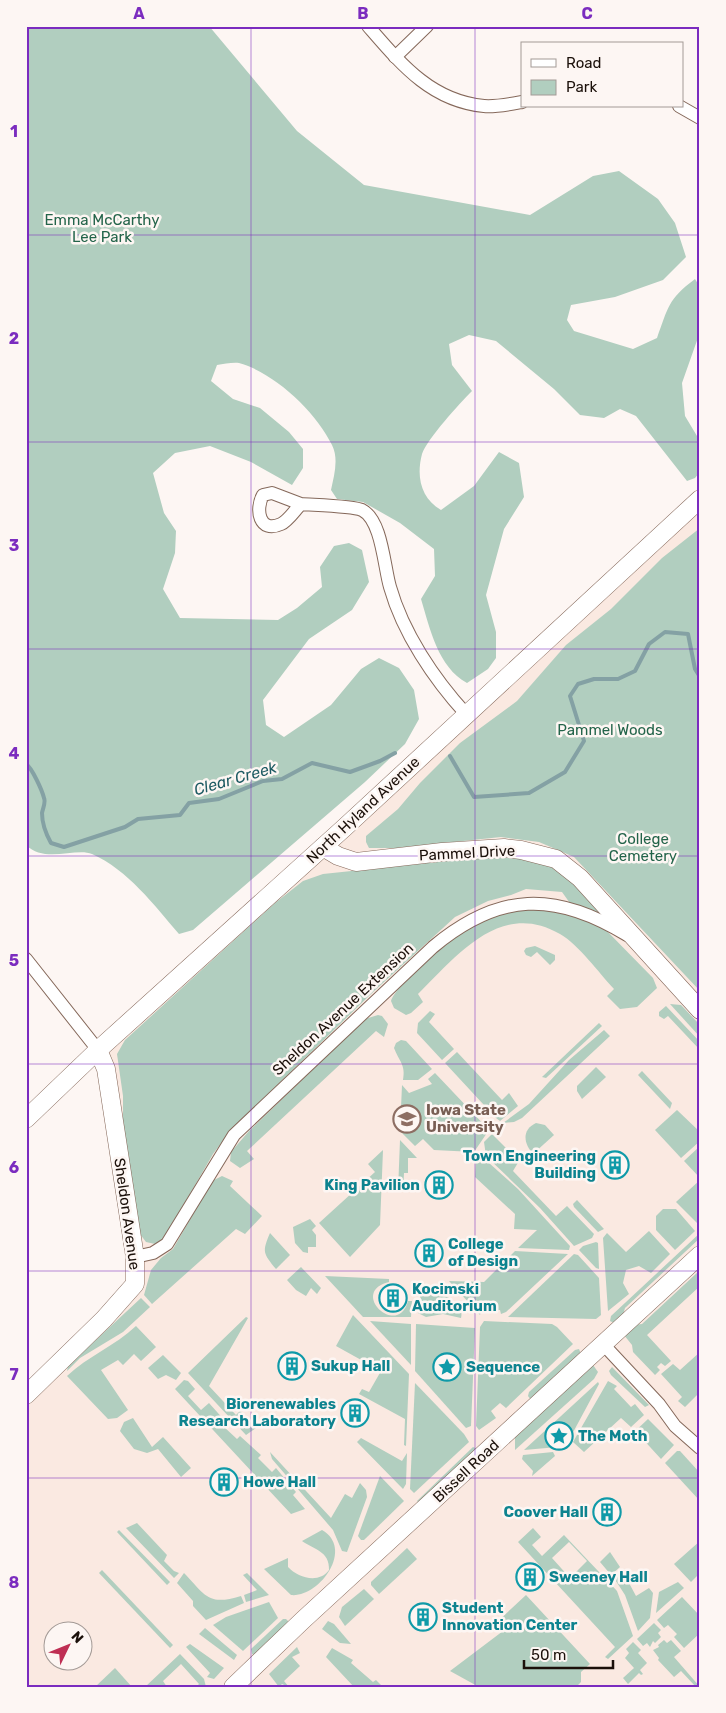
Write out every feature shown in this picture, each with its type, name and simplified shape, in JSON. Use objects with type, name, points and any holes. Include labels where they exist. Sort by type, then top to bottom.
[{"type":"street","points":[[368,26],[395,57],[424,84],[442,95],[486,107],[521,102]]},
{"type":"street","points":[[395,57],[427,26]]},
{"type":"street","points":[[682,108],[700,118]]},
{"type":"street","name":"North Hyland Avenue","points":[[26,1119],[98,1050],[323,847],[700,499]]},
{"type":"street","points":[[301,504],[361,509],[370,517],[381,543],[390,586],[397,607],[428,664],[445,690],[466,714]]},
{"type":"street","name":"Pammel Drive","points":[[323,847],[338,856],[356,862],[442,852],[504,848],[539,853],[556,859],[574,873],[700,1010]]},
{"type":"street","name":"Sheldon Avenue Extension","points":[[134,1257],[153,1253],[168,1244],[234,1135],[377,998],[454,930],[470,919],[501,907],[528,904],[560,906],[590,915],[636,940]]},
{"type":"street","points":[[26,959],[98,1050]]},
{"type":"street","name":"Sheldon Avenue","points":[[26,1395],[131,1291],[136,1278],[106,1069],[98,1050]]},
{"type":"street","name":"Bissell Road","points":[[233,1687],[303,1620],[700,1255]]},
{"type":"street","points":[[603,1344],[659,1404],[675,1426],[700,1447]]},
{"type":"shaded area","name":"Iowa State University","points":[[700,499],[700,1687],[26,1687],[26,1395],[131,1291],[98,1050]]},
{"type":"green space","name":"Emma McCarthy Lee Park","points":[[26,26],[209,26],[297,131],[364,185],[530,215],[593,176],[619,171],[658,199],[675,223],[686,257],[663,280],[615,297],[571,305],[567,320],[574,331],[633,349],[657,338],[670,305],[679,292],[695,279],[700,287],[700,332],[682,383],[685,416],[700,441],[700,472],[695,478],[687,481],[636,416],[620,409],[604,418],[580,415],[554,389],[496,341],[469,335],[449,344],[452,365],[472,391],[452,412],[425,447],[420,463],[420,479],[425,493],[434,505],[441,510],[474,486],[499,452],[519,463],[524,497],[504,529],[486,595],[496,632],[496,658],[488,669],[467,683],[457,676],[442,657],[432,635],[421,599],[435,576],[434,549],[400,523],[363,502],[337,499],[331,490],[336,462],[332,445],[316,420],[293,395],[253,368],[239,363],[217,365],[211,381],[233,399],[260,408],[289,432],[303,449],[303,468],[292,485],[251,462],[210,446],[175,453],[153,473],[164,513],[176,531],[175,553],[163,589],[180,618],[278,620],[297,608],[322,587],[320,567],[334,546],[349,543],[362,550],[369,582],[352,610],[309,639],[263,700],[266,725],[284,737],[331,705],[361,669],[379,658],[399,668],[414,690],[419,719],[405,744],[365,782],[193,930],[179,934],[140,889],[105,861],[85,852],[42,853],[34,851],[26,845]]},
{"type":"green space","name":"Pammel Woods","points":[[700,528],[700,991],[574,857],[539,842],[501,837],[397,848],[369,848],[366,836],[398,809],[420,783],[460,743],[517,701],[566,645],[611,609],[662,558]]},
{"type":"green space","points":[[494,856],[531,859],[557,868],[576,883],[608,917],[572,906],[562,892],[526,889],[488,901],[455,917],[371,994],[231,1130],[213,1154],[164,1239],[155,1244],[146,1242],[140,1234],[123,1124],[123,1096],[117,1054],[125,1040],[275,903],[303,881],[323,874]]},
{"type":"green space","points":[[519,909],[560,911],[604,928],[653,978],[657,988],[637,1007],[620,1009],[607,996],[614,989],[567,939],[538,925],[518,923],[499,928],[481,937],[464,950],[418,994],[423,1002],[411,1013],[406,1015],[394,1008],[391,1001],[404,982],[457,934],[483,919]]},
{"type":"green space","points":[[535,946],[555,955],[555,960],[550,965],[537,952],[531,957],[526,955],[524,951],[526,948]]},
{"type":"green space","points":[[670,1004],[681,1005],[700,1025],[700,1037]]},
{"type":"green space","points":[[666,1006],[700,1042],[700,1050],[668,1016],[664,1019],[659,1016],[659,1012]]},
{"type":"green space","points":[[430,1011],[435,1014],[429,1022],[454,1049],[442,1060],[417,1033],[418,1023]]},
{"type":"green space","points":[[378,1015],[382,1016],[388,1024],[384,1037],[376,1031],[247,1151],[254,1159],[240,1168],[230,1161],[231,1152],[249,1131],[365,1019]]},
{"type":"green space","points":[[599,1023],[602,1026],[546,1078],[542,1077]]},
{"type":"green space","points":[[604,1030],[610,1036],[522,1118],[514,1122],[503,1123],[529,1104],[569,1060]]},
{"type":"green space","points":[[401,1040],[406,1041],[432,1069],[418,1080],[403,1080],[403,1067],[394,1048],[396,1043]]},
{"type":"green space","points":[[457,1052],[502,1100],[509,1093],[518,1106],[500,1121],[496,1118],[445,1063]]},
{"type":"green space","points":[[596,1067],[606,1077],[582,1099],[577,1091],[577,1086]]},
{"type":"green space","points":[[642,1071],[672,1103],[670,1109],[638,1075]]},
{"type":"green space","points":[[435,1073],[489,1130],[474,1152],[434,1150],[423,1139],[415,1146],[400,1131],[402,1085],[409,1093],[432,1084],[428,1079]]},
{"type":"green space","points":[[677,1110],[700,1132],[700,1141],[681,1158],[655,1130]]},
{"type":"green space","points":[[536,1123],[545,1125],[554,1135],[533,1154],[526,1142],[526,1133]]},
{"type":"green space","points":[[492,1134],[519,1161],[513,1171],[556,1216],[567,1206],[594,1234],[592,1238],[574,1246],[540,1208],[486,1156],[484,1142]]},
{"type":"green space","points":[[400,1140],[417,1158],[408,1158],[408,1173],[404,1173],[403,1191],[398,1191]]},
{"type":"green space","points":[[700,1146],[700,1178],[684,1161]]},
{"type":"green space","points":[[383,1150],[380,1225],[350,1257],[319,1223],[375,1172],[368,1164]]},
{"type":"green space","points":[[479,1154],[518,1189],[570,1246],[569,1250],[518,1248],[537,1230],[514,1229],[515,1214],[475,1177],[476,1155]]},
{"type":"green space","points":[[222,1176],[233,1181],[230,1186],[262,1216],[245,1234],[236,1229],[152,1304],[144,1295],[151,1270],[161,1258],[173,1249],[212,1181]]},
{"type":"green space","points":[[700,1180],[700,1226],[676,1202]]},
{"type":"green space","points":[[577,1200],[604,1229],[598,1232],[574,1207],[573,1204]]},
{"type":"green space","points":[[663,1209],[676,1209],[695,1231],[675,1250],[656,1230],[656,1216]]},
{"type":"green space","points":[[310,1219],[316,1226],[312,1230],[316,1235],[316,1247],[308,1247],[308,1253],[303,1252],[295,1243],[293,1227]]},
{"type":"green space","points":[[649,1231],[670,1254],[651,1273],[639,1266],[626,1270],[623,1283],[629,1294],[608,1311],[603,1238],[607,1233],[626,1252]]},
{"type":"green space","points":[[270,1233],[290,1255],[276,1269],[265,1252]]},
{"type":"green space","points":[[700,1233],[700,1238],[625,1308],[623,1315],[614,1323],[610,1321],[611,1316]]},
{"type":"green space","points":[[598,1243],[599,1269],[579,1250],[583,1246]]},
{"type":"green space","points":[[515,1251],[568,1254],[506,1312],[501,1314],[500,1310],[481,1311],[480,1315],[449,1281],[484,1282]]},
{"type":"green space","points":[[574,1254],[578,1255],[599,1278],[601,1315],[596,1319],[508,1317]]},
{"type":"green space","points":[[301,1267],[321,1288],[317,1294],[311,1288],[306,1296],[296,1290],[287,1280]]},
{"type":"green space","points":[[699,1271],[700,1286],[647,1335],[671,1361],[665,1366],[661,1363],[657,1367],[660,1370],[655,1375],[633,1352],[632,1345],[624,1335],[633,1325],[642,1324]]},
{"type":"green space","points":[[325,1276],[389,1279],[389,1282],[378,1287],[373,1295],[374,1302],[379,1310],[395,1315],[403,1312],[408,1301],[412,1301],[411,1317],[363,1317]]},
{"type":"green space","points":[[430,1285],[437,1288],[441,1296],[448,1297],[456,1303],[462,1315],[461,1318],[443,1314],[426,1317],[418,1313],[418,1308],[422,1304],[419,1292],[424,1286]]},
{"type":"green space","points":[[141,1298],[150,1307],[123,1332],[80,1358],[67,1371],[68,1366]]},
{"type":"green space","points":[[353,1315],[409,1374],[406,1446],[404,1445],[405,1419],[359,1394],[362,1389],[369,1392],[381,1371],[336,1346]]},
{"type":"green space","points":[[246,1317],[248,1318],[209,1386],[236,1415],[240,1411],[256,1428],[246,1435],[188,1373]]},
{"type":"green space","points":[[370,1321],[411,1324],[411,1365]]},
{"type":"green space","points":[[484,1321],[552,1324],[573,1344],[506,1408],[500,1403],[491,1411],[496,1418],[479,1430],[476,1426],[480,1327]]},
{"type":"green space","points":[[416,1324],[475,1328],[471,1426],[466,1428],[415,1371]]},
{"type":"green space","points":[[136,1326],[156,1347],[141,1361],[134,1354],[123,1365],[118,1360],[101,1370],[128,1410],[117,1418],[108,1419],[67,1376]]},
{"type":"green space","points":[[579,1349],[581,1354],[531,1400],[528,1396],[529,1392],[575,1350]]},
{"type":"green space","points":[[700,1352],[700,1392],[685,1407],[678,1401],[682,1397],[661,1374],[673,1364],[680,1370]]},
{"type":"green space","points":[[163,1355],[181,1373],[176,1380],[166,1375],[158,1379],[148,1368]]},
{"type":"green space","points":[[593,1365],[598,1372],[594,1379],[515,1450],[515,1436]]},
{"type":"green space","points":[[612,1367],[649,1405],[645,1407],[611,1375],[609,1371]]},
{"type":"green space","points":[[184,1380],[188,1381],[195,1389],[188,1396],[201,1410],[209,1403],[226,1422],[223,1426],[237,1439],[240,1436],[261,1455],[258,1458],[272,1472],[276,1468],[296,1492],[293,1495],[305,1509],[291,1514],[175,1389]]},
{"type":"green space","points":[[608,1381],[617,1386],[614,1389],[631,1407],[635,1404],[644,1415],[631,1427],[621,1418],[584,1452],[573,1442]]},
{"type":"green space","points":[[598,1382],[599,1384],[570,1438],[558,1432],[555,1436],[558,1447],[524,1450]]},
{"type":"green space","points":[[415,1383],[464,1434],[469,1442],[414,1493],[410,1489]]},
{"type":"green space","points":[[133,1418],[152,1447],[163,1437],[191,1468],[181,1477],[158,1449],[147,1453],[134,1449],[120,1431],[124,1422]]},
{"type":"green space","points":[[648,1419],[674,1445],[661,1459],[640,1436],[635,1440],[631,1435]]},
{"type":"green space","points":[[361,1438],[402,1461],[407,1453],[406,1484],[403,1489],[357,1442]]},
{"type":"green space","points":[[473,1447],[478,1449],[420,1504],[417,1501]]},
{"type":"green space","points":[[677,1451],[680,1451],[700,1473],[700,1501],[665,1463]]},
{"type":"green space","points":[[270,1452],[331,1518],[345,1494],[352,1498],[360,1483],[366,1490],[367,1497],[347,1552],[342,1551],[333,1530],[272,1459]]},
{"type":"green space","points":[[553,1452],[555,1456],[532,1476],[533,1471],[522,1459],[523,1455]]},
{"type":"green space","points":[[380,1476],[404,1501],[364,1540],[361,1540],[358,1536]]},
{"type":"green space","points":[[137,1523],[167,1555],[164,1561],[174,1571],[179,1573],[174,1578],[126,1528]]},
{"type":"green space","points":[[533,1528],[541,1537],[532,1545],[542,1556],[564,1535],[617,1591],[633,1636],[608,1659],[605,1657],[615,1647],[518,1542]],"holes":[[[569,1542],[587,1561],[570,1578],[552,1558]]]},
{"type":"green space","points":[[119,1530],[170,1582],[167,1585],[117,1532]]},
{"type":"green space","points":[[322,1530],[331,1538],[335,1549],[334,1560],[329,1571],[322,1581],[312,1589],[302,1594],[291,1595],[264,1569],[288,1558],[288,1567],[297,1574],[314,1578],[325,1574],[329,1570],[327,1559],[320,1551],[302,1541]]},
{"type":"green space","points":[[700,1541],[700,1573],[691,1582],[674,1564]]},
{"type":"green space","points":[[407,1548],[417,1559],[379,1594],[371,1585],[371,1582]]},
{"type":"green space","points":[[610,1552],[620,1567],[611,1575],[600,1562]]},
{"type":"green space","points":[[102,1570],[173,1645],[170,1648],[99,1573]]},
{"type":"green space","points":[[622,1570],[636,1596],[649,1588],[653,1593],[650,1618],[638,1631],[625,1595],[614,1578]]},
{"type":"green space","points":[[184,1573],[208,1597],[221,1600],[241,1596],[244,1603],[206,1620],[193,1606],[193,1601],[177,1583]]},
{"type":"green space","points":[[247,1573],[269,1595],[246,1602],[244,1595],[257,1590],[243,1575]]},
{"type":"green space","points":[[678,1582],[684,1588],[656,1613],[659,1592]]},
{"type":"green space","points":[[364,1589],[374,1599],[345,1626],[339,1617],[342,1607]]},
{"type":"green space","points":[[526,1595],[590,1664],[581,1672],[581,1682],[576,1687],[479,1687],[450,1671],[503,1631],[496,1623]]},
{"type":"green space","points":[[682,1597],[700,1616],[700,1633],[684,1648],[674,1637],[677,1634],[668,1625],[664,1628],[657,1620]]},
{"type":"green space","points":[[269,1602],[278,1618],[243,1651],[213,1625],[226,1617]]},
{"type":"green space","points":[[283,1619],[289,1622],[254,1655],[252,1654],[251,1649]]},
{"type":"green space","points":[[328,1621],[334,1624],[351,1644],[340,1643],[322,1629]]},
{"type":"green space","points":[[654,1623],[661,1630],[658,1633],[661,1637],[655,1643],[653,1641],[650,1647],[647,1643],[643,1646],[637,1639]]},
{"type":"green space","points":[[205,1628],[237,1655],[234,1660],[199,1634]]},
{"type":"green space","points":[[664,1640],[667,1643],[671,1640],[681,1651],[674,1657],[700,1687],[696,1687],[681,1671],[674,1677],[658,1660],[659,1658],[653,1650],[659,1647],[658,1645]]},
{"type":"green space","points":[[633,1642],[641,1650],[638,1653],[647,1663],[640,1670],[643,1674],[639,1673],[628,1684],[623,1678],[634,1668],[625,1658],[629,1653],[626,1649]]},
{"type":"green space","points":[[190,1644],[224,1668],[214,1679],[207,1677],[210,1673],[186,1647]]},
{"type":"green space","points":[[297,1647],[300,1653],[292,1657],[300,1666],[284,1681],[289,1687],[282,1684],[279,1687],[269,1674]]},
{"type":"green space","points":[[332,1648],[353,1660],[351,1663],[373,1682],[376,1680],[383,1687],[354,1687],[326,1657]]},
{"type":"green space","points":[[180,1654],[204,1679],[206,1687],[196,1687],[199,1684],[181,1664],[163,1681],[167,1687],[145,1687]]},
{"type":"green space","points":[[115,1668],[132,1687],[95,1687]]},
{"type":"waterway","name":"Clear Creek","points":[[450,756],[474,797],[529,793],[565,772],[584,741],[570,696],[578,684],[594,679],[618,679],[635,671],[649,644],[665,632],[688,634],[695,669],[700,677]]},
{"type":"waterway","name":"Clear Creek","points":[[26,764],[36,779],[45,800],[42,817],[47,836],[51,843],[64,847],[125,827],[138,819],[180,815],[189,803],[219,799],[263,781],[282,779],[312,763],[350,772],[380,761],[395,753]]},
{"type":"place","name":"Iowa State University","points":[[407,1119]]},
{"type":"place","name":"Town Engineering Building","points":[[615,1165]]},
{"type":"place","name":"King Pavilion","points":[[439,1185]]},
{"type":"place","name":"College of Design","points":[[429,1253]]},
{"type":"place","name":"Kocimski Auditorium","points":[[393,1298]]},
{"type":"place","name":"Sukup Hall","points":[[292,1366]]},
{"type":"place","name":"Sequence","points":[[447,1367]]},
{"type":"place","name":"Biorenewables Research Laboratory","points":[[355,1413]]},
{"type":"place","name":"The Moth","points":[[559,1436]]},
{"type":"place","name":"Howe Hall","points":[[224,1482]]},
{"type":"place","name":"Coover Hall","points":[[607,1512]]},
{"type":"place","name":"Sweeney Hall","points":[[530,1577]]},
{"type":"place","name":"Student Innovation Center","points":[[423,1617]]},
{"type":"park label","name":"College Cemetery","points":[[643,848]]}]
